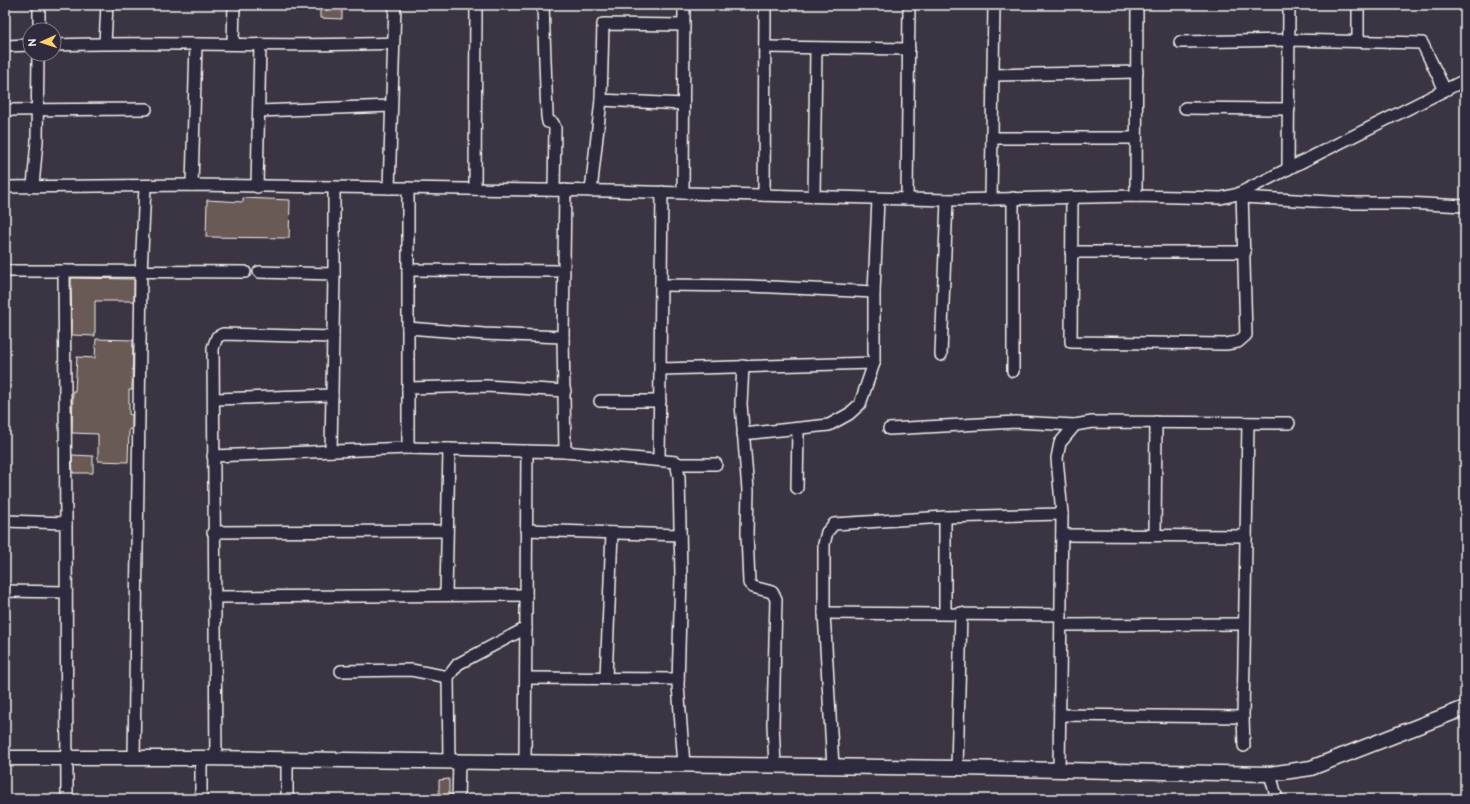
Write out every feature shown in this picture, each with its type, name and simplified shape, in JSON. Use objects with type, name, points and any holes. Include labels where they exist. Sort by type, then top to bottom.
[{"type":"street","points":[[39,5],[39,22]]},
{"type":"street","points":[[105,43],[107,5]]},
{"type":"street","points":[[233,44],[234,5]]},
{"type":"street","points":[[389,188],[395,5]]},
{"type":"street","points":[[475,189],[476,5]]},
{"type":"street","points":[[543,5],[547,116],[548,122],[553,123],[555,128],[563,271],[565,452]]},
{"type":"street","points":[[683,193],[684,5]]},
{"type":"street","points":[[764,195],[766,5]]},
{"type":"street","points":[[907,199],[909,5]]},
{"type":"street","points":[[991,199],[994,5]]},
{"type":"street","points":[[1136,196],[1137,5]]},
{"type":"street","points":[[1288,169],[1289,5]]},
{"type":"street","points":[[1358,5],[1358,41]]},
{"type":"street","points":[[591,191],[601,100],[603,24],[684,25]]},
{"type":"street","points":[[1180,42],[1289,40],[1422,43],[1445,90]]},
{"type":"street","points":[[62,45],[105,43],[328,46],[393,42]]},
{"type":"street","points":[[192,185],[196,44]]},
{"type":"street","points":[[257,186],[260,44]]},
{"type":"street","points":[[5,46],[22,45]]},
{"type":"street","points":[[765,47],[908,49]]},
{"type":"street","points":[[814,196],[816,48]]},
{"type":"street","points":[[33,186],[38,110],[38,62]]},
{"type":"street","points":[[993,75],[1137,72]]},
{"type":"street","points":[[5,187],[192,185],[559,190],[947,200],[1136,196],[1221,198],[1242,194],[1288,169],[1465,80]]},
{"type":"street","points":[[601,100],[683,104]]},
{"type":"street","points":[[259,111],[392,106]]},
{"type":"street","points":[[1185,108],[1289,110]]},
{"type":"street","points":[[5,110],[146,109]]},
{"type":"street","points":[[992,138],[1136,138]]},
{"type":"street","points":[[134,758],[141,272],[145,186]]},
{"type":"street","points":[[331,451],[334,187]]},
{"type":"street","points":[[408,188],[408,448]]},
{"type":"street","points":[[660,459],[662,192]]},
{"type":"street","points":[[1242,194],[1348,203],[1404,202],[1465,206]]},
{"type":"street","points":[[1072,197],[1071,342],[1226,344],[1238,342],[1246,335],[1245,252],[1242,194]]},
{"type":"street","points":[[1013,198],[1013,370]]},
{"type":"street","points":[[743,434],[829,425],[850,414],[860,404],[874,363],[874,292],[878,199]]},
{"type":"street","points":[[941,355],[947,200]]},
{"type":"street","points":[[1071,252],[1245,252]]},
{"type":"street","points":[[408,270],[563,271]]},
{"type":"street","points":[[5,271],[245,272]]},
{"type":"street","points":[[64,271],[67,799]]},
{"type":"street","points":[[258,272],[334,274]]},
{"type":"street","points":[[661,285],[750,286],[874,292]]},
{"type":"street","points":[[408,328],[484,334],[563,337]]},
{"type":"street","points":[[216,758],[213,456],[215,399],[213,348],[217,337],[223,334],[333,337]]},
{"type":"street","points":[[661,369],[874,363]]},
{"type":"street","points":[[743,366],[741,404],[748,490],[747,533],[749,583],[753,587],[772,592],[776,599],[774,724],[775,766]]},
{"type":"street","points":[[408,388],[486,386],[564,391]]},
{"type":"street","points":[[215,399],[332,395]]},
{"type":"street","points":[[600,401],[660,401]]},
{"type":"street","points":[[889,429],[1016,422],[1075,425],[1092,422],[1289,424]]},
{"type":"street","points":[[1155,536],[1156,422]]},
{"type":"street","points":[[1244,746],[1244,624],[1248,423]]},
{"type":"street","points":[[1059,770],[1062,514],[1057,458],[1060,443],[1075,425]]},
{"type":"street","points":[[797,488],[798,429]]},
{"type":"street","points":[[213,456],[408,448],[565,452],[660,459],[674,461],[678,464],[716,464]]},
{"type":"street","points":[[446,595],[449,449]]},
{"type":"street","points":[[525,763],[527,451]]},
{"type":"street","points":[[678,464],[680,535],[678,679],[684,765]]},
{"type":"street","points":[[833,767],[824,613],[824,544],[827,532],[834,524],[945,517],[1062,514]]},
{"type":"street","points":[[945,517],[945,613]]},
{"type":"street","points":[[5,521],[66,523]]},
{"type":"street","points":[[526,530],[680,535]]},
{"type":"street","points":[[214,532],[447,531]]},
{"type":"street","points":[[606,678],[612,533]]},
{"type":"street","points":[[1062,535],[1246,536]]},
{"type":"street","points":[[5,591],[66,592]]},
{"type":"street","points":[[214,597],[526,595]]},
{"type":"street","points":[[824,613],[961,613],[1061,620],[1244,624]]},
{"type":"street","points":[[957,768],[961,613]]},
{"type":"street","points":[[458,799],[448,676],[458,664],[526,628]]},
{"type":"street","points":[[341,671],[410,670],[448,676]]},
{"type":"street","points":[[526,678],[678,679]]},
{"type":"street","points":[[5,758],[216,758],[957,768],[1270,774],[1310,768],[1465,708]]},
{"type":"street","points":[[1060,715],[1243,717]]},
{"type":"street","points":[[201,758],[201,799]]},
{"type":"street","points":[[287,759],[287,799]]},
{"type":"street","points":[[1270,774],[1276,799]]},
{"type":"building","points":[[320,5],[342,5],[342,19],[320,18]]},
{"type":"building","points":[[243,198],[290,200],[289,238],[206,237],[207,200],[243,202]]},
{"type":"building","points":[[71,278],[134,279],[134,301],[95,301],[95,336],[72,335]]},
{"type":"building","points":[[96,339],[133,340],[132,390],[129,390],[129,414],[132,415],[132,429],[129,429],[128,462],[98,461],[98,434],[72,433],[73,391],[75,391],[77,357],[95,358]]},
{"type":"building","points":[[72,455],[93,456],[93,473],[73,473]]},
{"type":"building","points":[[449,779],[449,796],[439,796],[439,780]]}]
